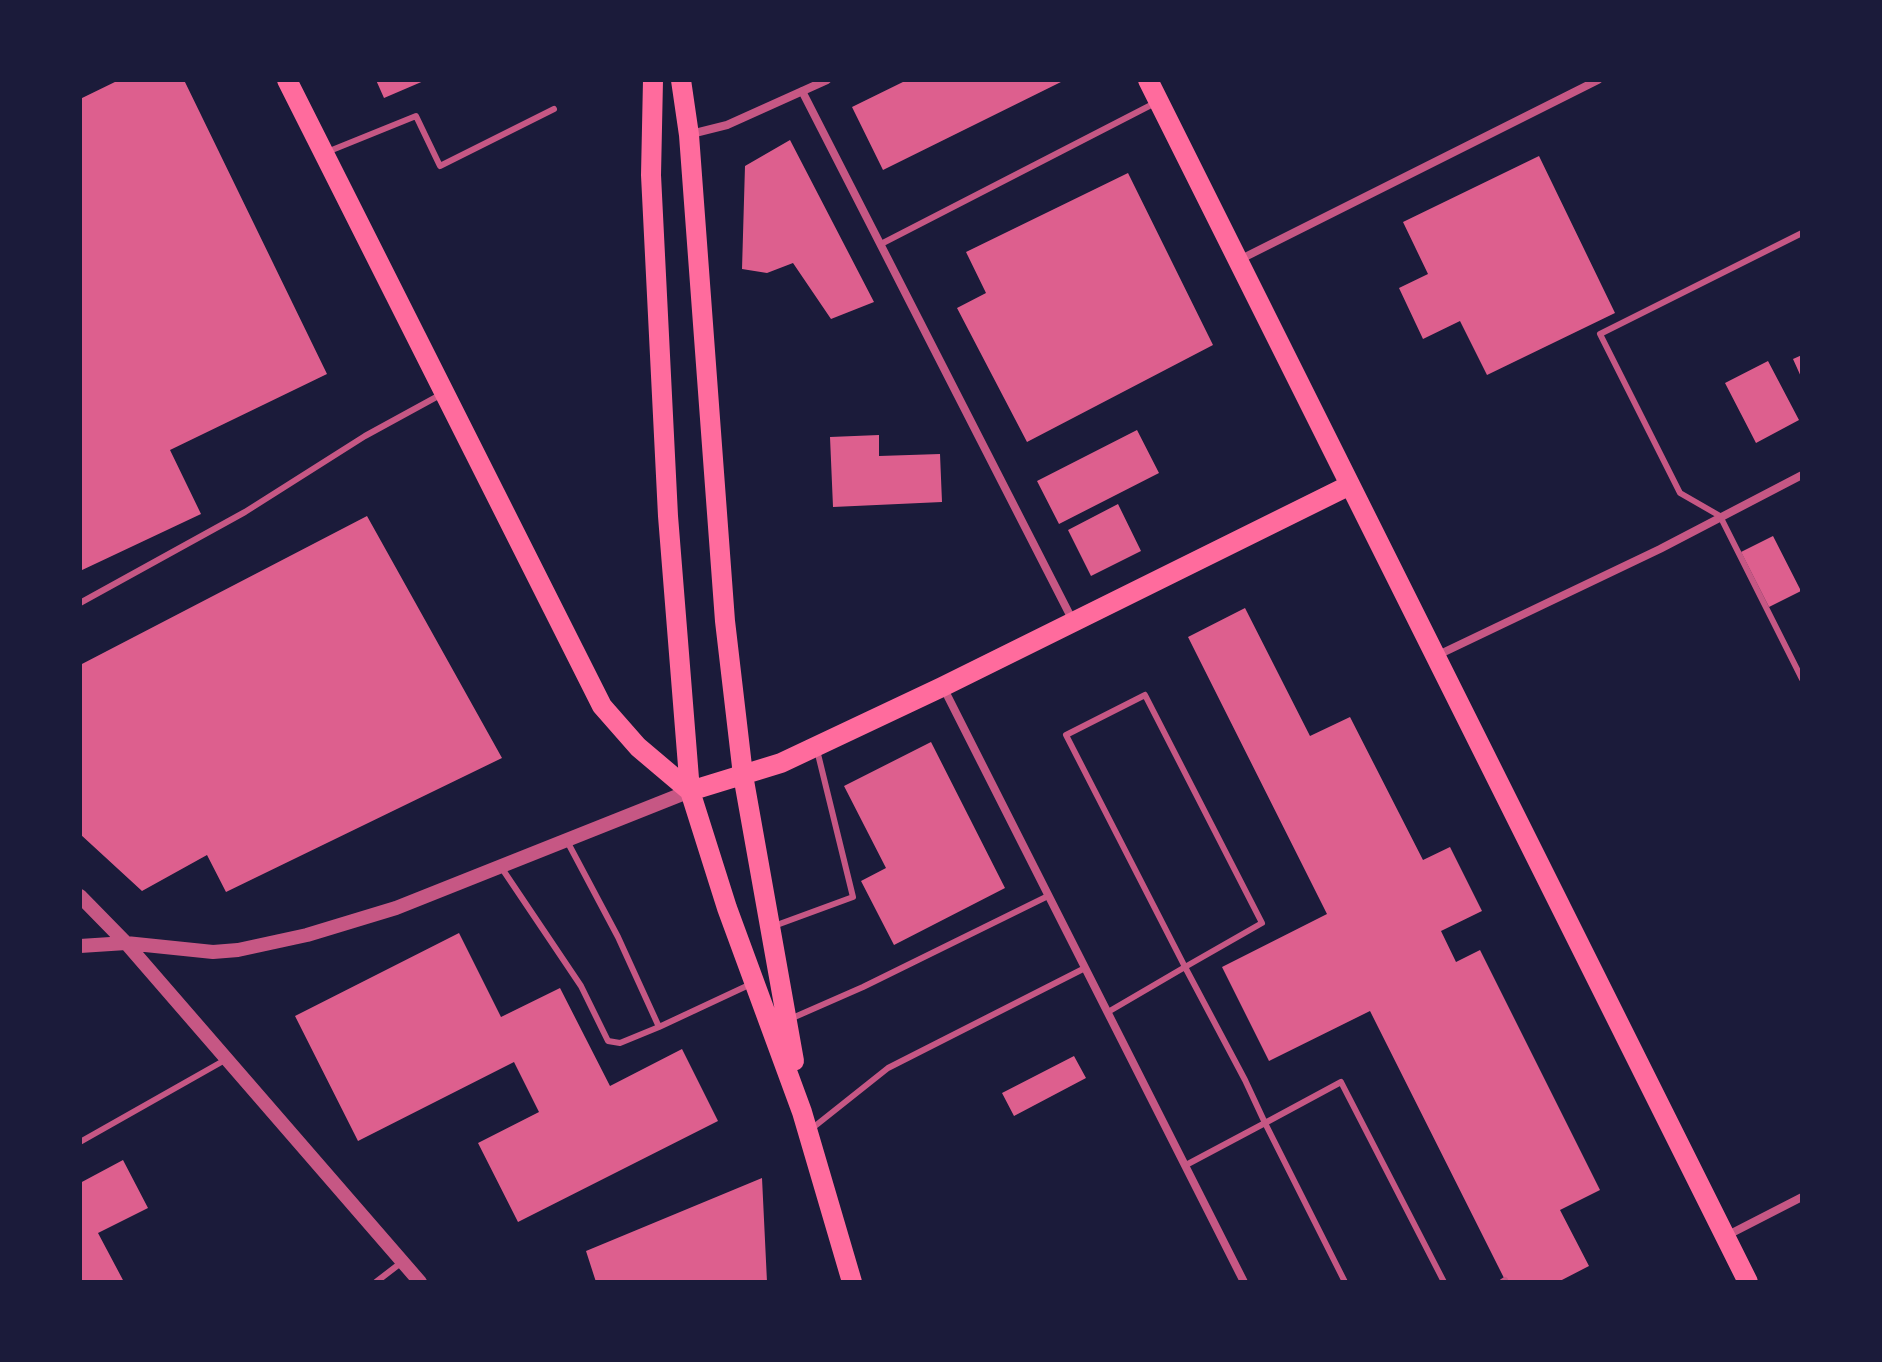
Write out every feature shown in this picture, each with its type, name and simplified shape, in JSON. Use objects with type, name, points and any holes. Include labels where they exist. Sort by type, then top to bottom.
[{"type":"main road","points":[[287,80],[602,706],[638,747],[690,791]]},
{"type":"main road","points":[[653,80],[651,175],[660,361],[669,531],[690,791],[805,1122],[852,1282]]},
{"type":"main road","points":[[681,80],[689,135],[725,621],[743,775],[805,1122]]},
{"type":"main road","points":[[1148,80],[1748,1282]]},
{"type":"main road","points":[[690,791],[781,763],[1350,485]]},
{"type":"street","points":[[689,135],[727,125],[827,80]]},
{"type":"street","points":[[1239,261],[1598,80]]},
{"type":"street","points":[[802,91],[1073,622]]},
{"type":"street","points":[[1437,656],[1714,522],[1720,516],[1802,475]]},
{"type":"street","points":[[942,687],[1244,1282]]},
{"type":"street","points":[[80,946],[126,943],[213,952],[238,950],[307,935],[396,908],[690,791]]},
{"type":"street","points":[[80,896],[126,943],[420,1282]]},
{"type":"street","points":[[1725,1237],[1802,1197]]},
{"type":"lane","points":[[881,244],[1159,102]]},
{"type":"lane","points":[[325,154],[416,116],[440,166],[554,109]]},
{"type":"lane","points":[[1802,233],[1600,334],[1680,493],[1720,516],[1802,679]]},
{"type":"lane","points":[[80,603],[245,512],[365,436],[445,392]]},
{"type":"lane","points":[[1108,1012],[1185,967],[1262,923],[1145,695],[1066,735],[1185,967],[1265,1123],[1345,1282]]},
{"type":"lane","points":[[770,927],[853,897],[816,746]]},
{"type":"lane","points":[[567,841],[618,937],[659,1027]]},
{"type":"lane","points":[[501,867],[581,986],[608,1041],[620,1043],[755,983]]},
{"type":"lane","points":[[787,1021],[1048,896]]},
{"type":"lane","points":[[805,1122],[888,1068],[1085,968]]},
{"type":"lane","points":[[80,1142],[225,1060]]},
{"type":"lane","points":[[1186,1165],[1341,1082],[1444,1282]]},
{"type":"lane","points":[[376,1282],[402,1262]]},
{"type":"building","points":[[119,80],[184,80],[327,374],[170,450],[201,514],[80,571],[80,99]]},
{"type":"building","points":[[376,80],[426,80],[384,98]]},
{"type":"building","points":[[907,80],[1065,80],[883,170],[852,107]]},
{"type":"building","points":[[790,140],[874,302],[831,319],[793,263],[767,273],[742,269],[745,166]]},
{"type":"building","points":[[1539,156],[1615,313],[1487,375],[1460,321],[1423,339],[1399,288],[1428,274],[1403,222]]},
{"type":"building","points":[[1128,173],[1213,345],[1027,442],[957,308],[986,293],[966,252]]},
{"type":"building","points":[[1802,355],[1802,379],[1793,359]]},
{"type":"building","points":[[1768,361],[1799,420],[1756,443],[1725,383]]},
{"type":"building","points":[[1137,430],[1159,473],[1059,524],[1037,481]]},
{"type":"building","points":[[879,435],[879,456],[940,454],[942,502],[833,507],[830,437]]},
{"type":"building","points":[[1118,504],[1141,551],[1091,576],[1068,530]]},
{"type":"building","points":[[367,516],[502,758],[226,892],[207,855],[142,891],[80,834],[80,665]]},
{"type":"building","points":[[1773,536],[1801,591],[1769,607],[1741,552]]},
{"type":"building","points":[[1245,608],[1310,736],[1350,717],[1423,860],[1450,847],[1482,911],[1441,931],[1456,962],[1480,950],[1600,1190],[1560,1210],[1589,1266],[1558,1282],[1506,1282],[1370,1011],[1269,1061],[1222,967],[1327,914],[1188,637]]},
{"type":"building","points":[[931,742],[1005,888],[894,945],[861,881],[886,868],[844,786]]},
{"type":"building","points":[[459,933],[501,1017],[560,988],[610,1086],[682,1049],[718,1121],[518,1222],[478,1143],[539,1112],[514,1062],[358,1141],[295,1016]]},
{"type":"building","points":[[1074,1056],[1086,1078],[1014,1116],[1002,1093]]},
{"type":"building","points":[[123,1160],[148,1208],[98,1233],[124,1282],[80,1282],[80,1183]]},
{"type":"building","points":[[762,1178],[767,1282],[596,1282],[586,1251]]}]
